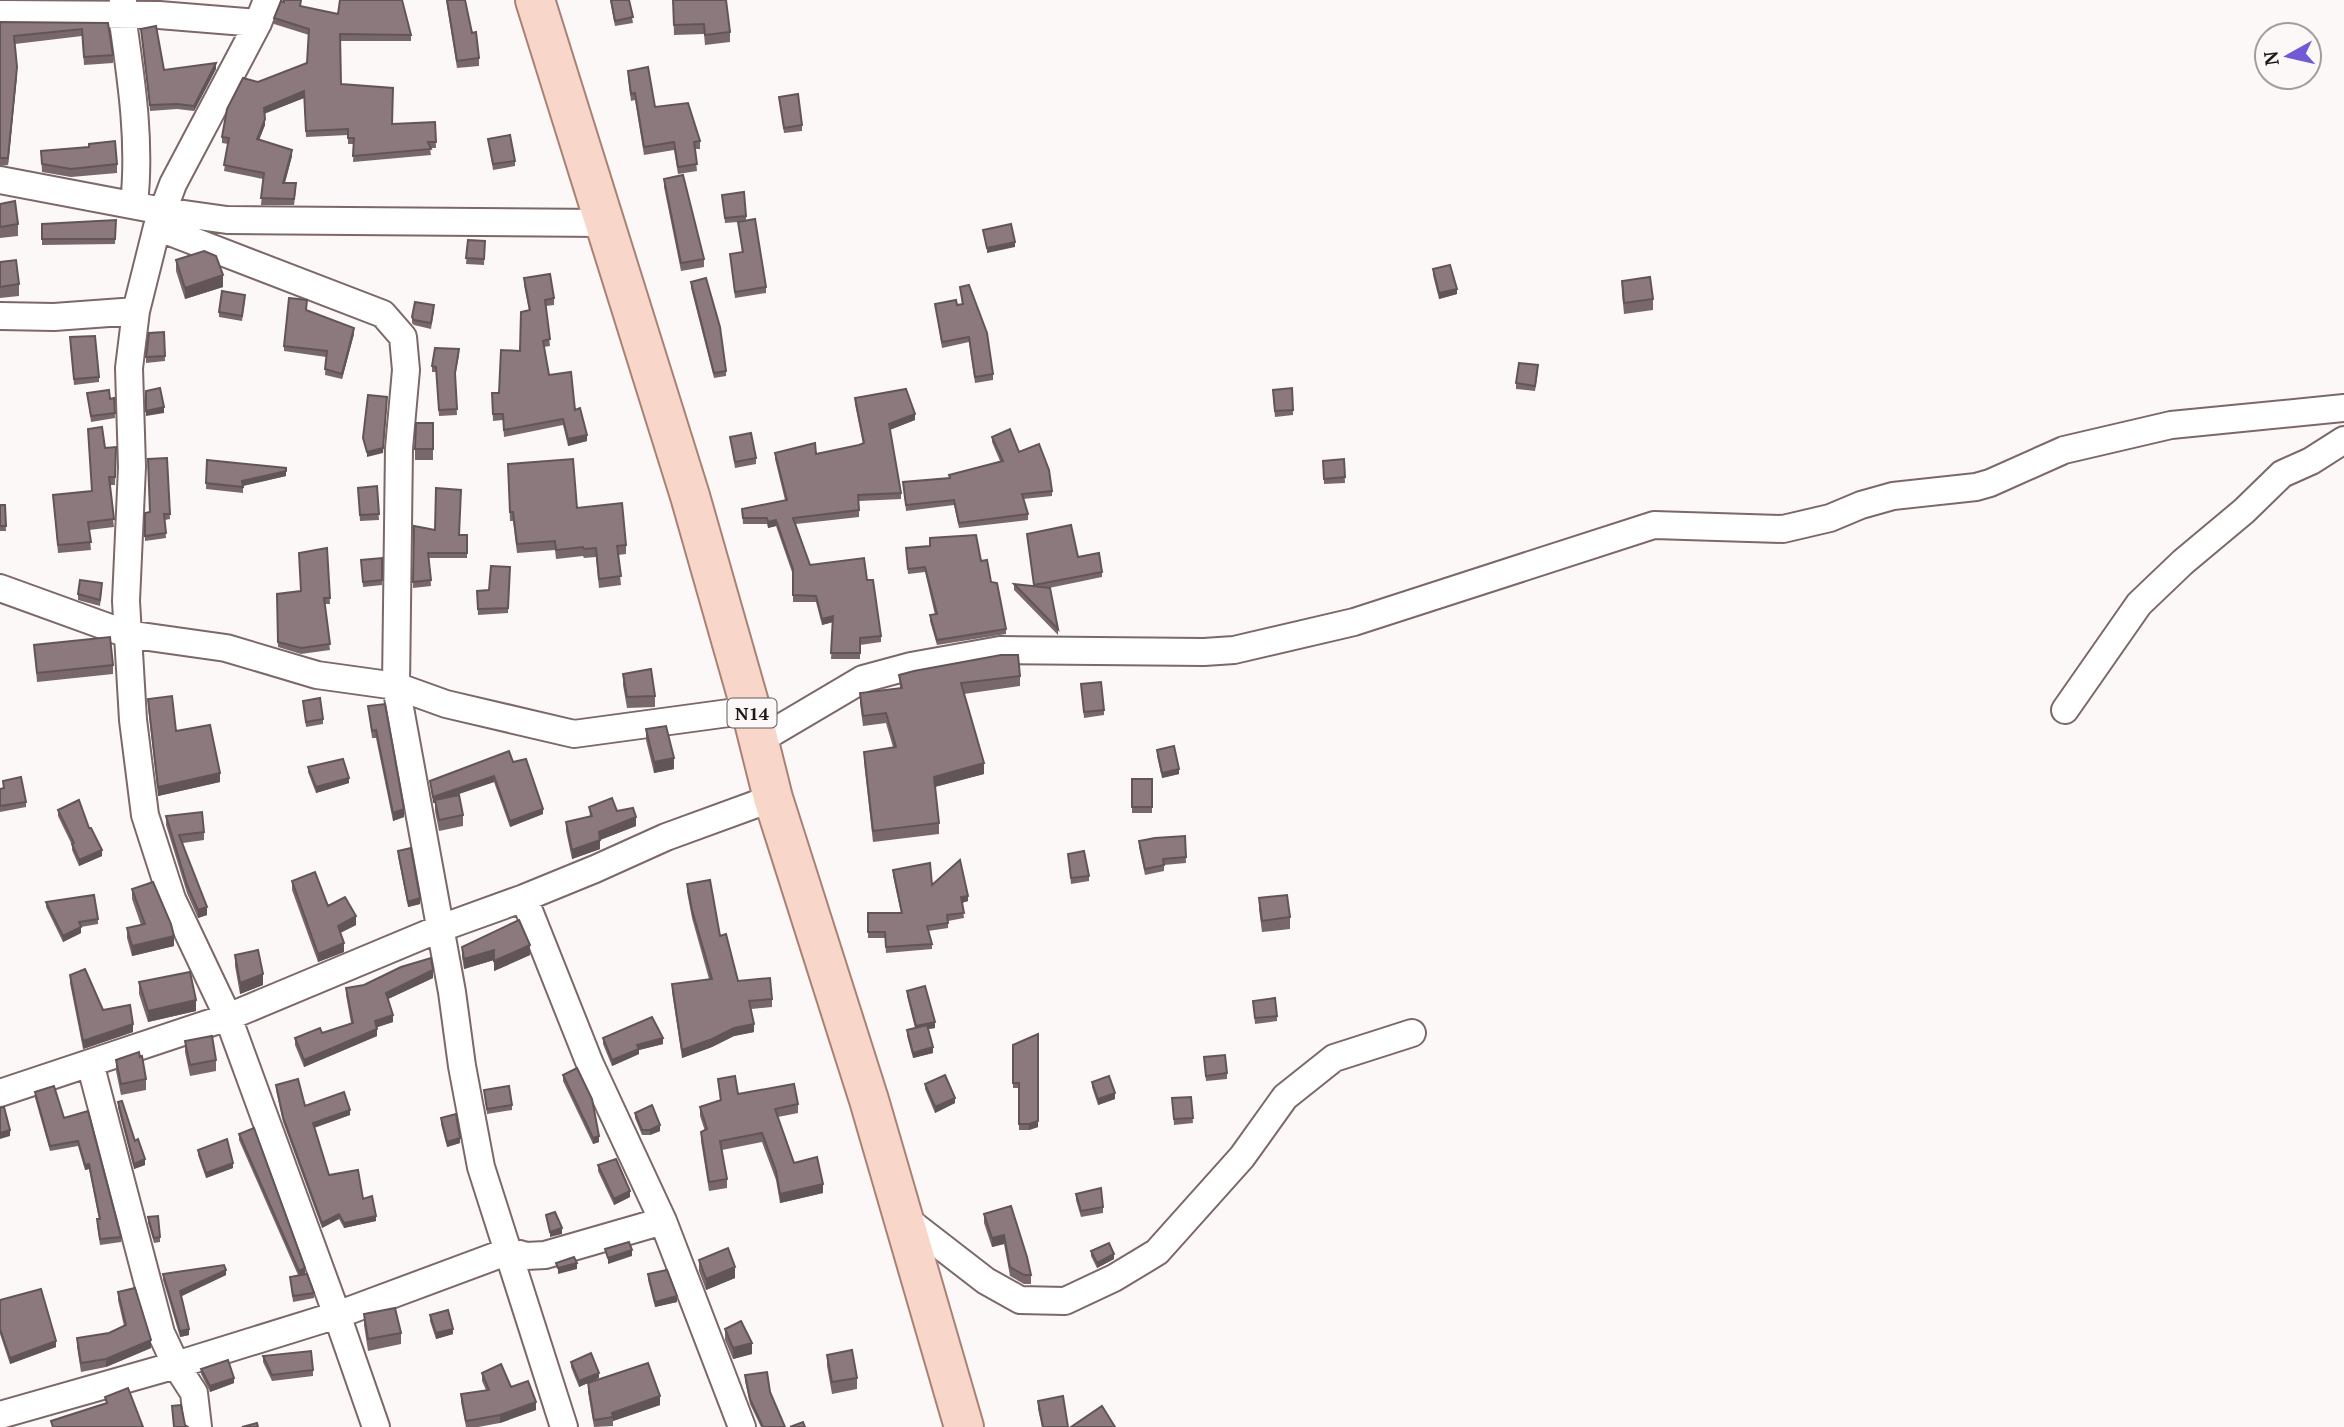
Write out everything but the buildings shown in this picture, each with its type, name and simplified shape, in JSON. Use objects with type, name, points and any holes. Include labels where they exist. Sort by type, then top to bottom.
[{"type":"main road","name":"N14","points":[[535,0],[690,496],[755,726],[772,798],[869,1100],[964,1427]]},
{"type":"street","points":[[122,8],[135,110],[138,170],[134,204]]},
{"type":"street","points":[[0,14],[122,8],[159,15],[262,12],[173,184],[160,219],[136,311],[129,368],[132,467],[127,634],[133,720],[145,815],[173,899],[228,1017],[376,1427]]},
{"type":"street","points":[[0,180],[134,204],[160,219],[383,314],[403,337],[406,370],[398,449],[396,686],[441,928],[481,1167],[564,1427]]},
{"type":"street","points":[[160,219],[604,223]]},
{"type":"street","points":[[0,316],[54,317],[136,311]]},
{"type":"street","points":[[0,588],[127,634],[226,648],[317,675],[396,686],[446,704],[574,734],[755,726],[863,679],[911,666],[1000,650],[1234,650],[1354,622],[1654,525],[1783,529],[1830,518],[1893,496],[1976,487],[2064,450],[2171,425],[2344,408]]},
{"type":"street","points":[[2065,710],[2139,604],[2282,474],[2311,461],[2344,440]]},
{"type":"street","points":[[0,1093],[228,1017],[441,928],[524,898],[666,837],[772,798]]},
{"type":"street","points":[[524,898],[590,1064],[663,1221],[742,1427]]},
{"type":"street","points":[[902,1216],[986,1281],[1020,1300],[1065,1301],[1114,1278],[1157,1252],[1242,1157],[1285,1097],[1334,1058],[1412,1033]]},
{"type":"street","points":[[90,1063],[161,1333],[194,1394],[198,1427]]},
{"type":"street","points":[[0,1415],[176,1365],[337,1315],[509,1251],[526,1256],[545,1255],[663,1221]]}]
